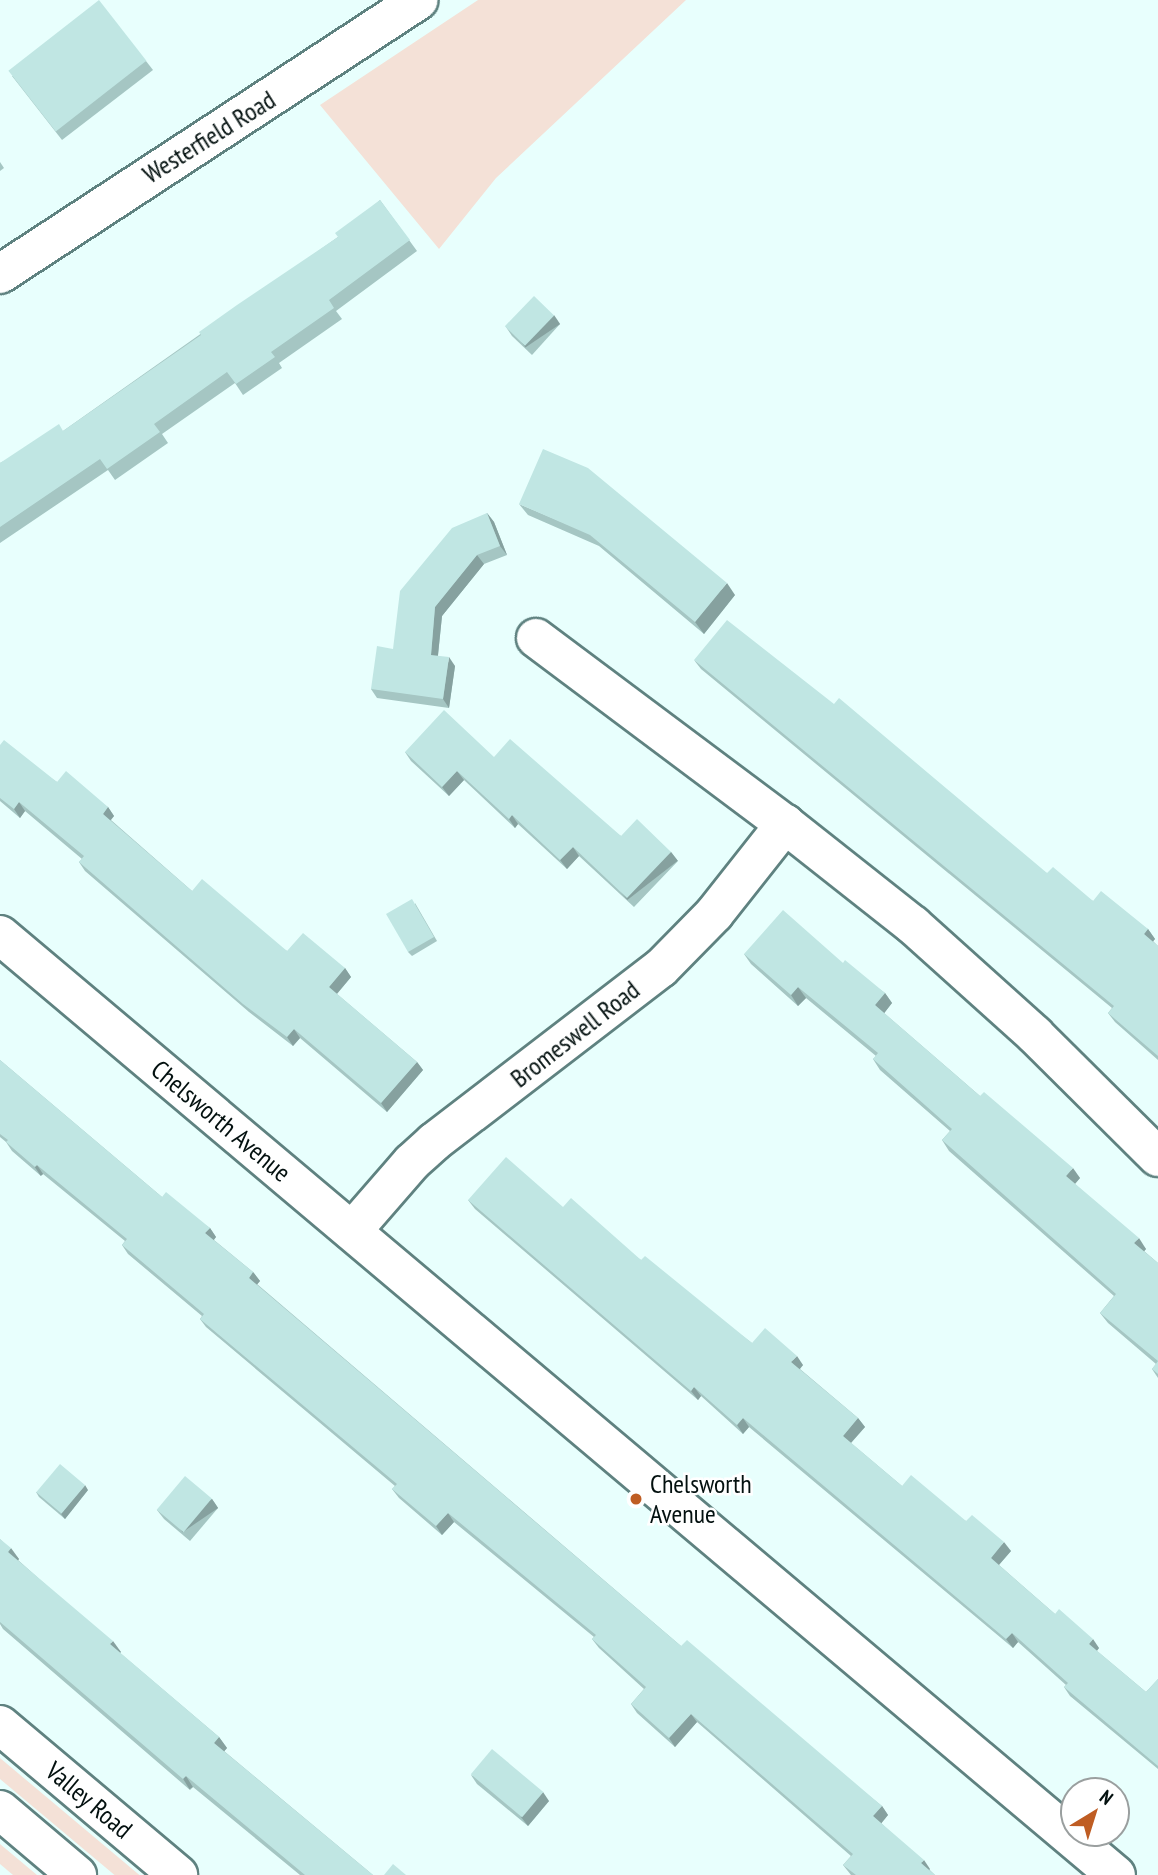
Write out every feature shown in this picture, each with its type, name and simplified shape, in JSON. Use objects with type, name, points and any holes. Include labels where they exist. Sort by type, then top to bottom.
[{"type":"street","name":"Westerfield Road","points":[[0,274],[418,0]]},
{"type":"street","points":[[536,638],[785,824],[912,925],[978,983],[1158,1157]]},
{"type":"street","name":"Bromeswell Road","points":[[352,1231],[412,1162],[434,1142],[669,961],[714,914],[785,824]]},
{"type":"street","name":"Chelsworth Avenue","points":[[0,935],[1116,1875]]},
{"type":"street","name":"Valley Road","points":[[0,1725],[178,1875]]},
{"type":"street","points":[[0,1810],[77,1875]]},
{"type":"shaded area","points":[[478,0],[686,0],[496,178],[439,249],[320,105]]},
{"type":"shaded area","points":[[0,1758],[139,1875],[115,1875],[0,1779]]},
{"type":"shaded area","points":[[0,1844],[37,1875],[13,1875],[0,1864]]},
{"type":"building","points":[[99,0],[146,61],[56,131],[8,71]]},
{"type":"building","points":[[380,200],[410,240],[329,300],[334,308],[271,352],[275,357],[236,384],[227,372],[154,424],[160,432],[107,469],[100,459],[0,527],[0,463],[59,424],[63,431],[201,335],[199,332],[237,305],[338,237],[335,233]]},
{"type":"building","points":[[534,296],[554,315],[525,346],[505,326]]},
{"type":"building","points":[[543,449],[588,468],[727,583],[695,622],[590,535],[519,504]]},
{"type":"building","points":[[487,513],[500,546],[477,555],[435,607],[431,655],[449,657],[443,699],[371,689],[377,646],[393,649],[400,591],[452,528]]},
{"type":"building","points":[[727,620],[834,704],[839,698],[1047,873],[1053,867],[1093,901],[1101,891],[1148,929],[1144,934],[1158,946],[1158,1056],[1108,1013],[1114,1006],[694,660]]},
{"type":"building","points":[[444,710],[494,757],[510,739],[621,836],[637,819],[671,852],[627,898],[573,847],[560,860],[512,815],[509,819],[457,771],[442,787],[405,752]]},
{"type":"building","points":[[4,740],[57,782],[66,771],[108,807],[103,814],[192,891],[202,879],[287,951],[303,933],[345,968],[329,987],[417,1062],[381,1103],[294,1029],[287,1037],[243,1004],[79,862],[84,856],[19,802],[14,809],[0,798],[0,745]]},
{"type":"building","points":[[412,899],[434,937],[408,952],[386,914]]},
{"type":"building","points":[[783,910],[843,963],[845,960],[885,993],[875,1005],[980,1096],[984,1092],[1073,1168],[1066,1176],[1139,1238],[1134,1243],[1158,1263],[1158,1361],[1100,1313],[1116,1294],[942,1140],[952,1129],[873,1059],[878,1053],[798,987],[791,995],[744,954]]},
{"type":"building","points":[[0,1060],[162,1197],[166,1192],[210,1228],[205,1233],[253,1272],[249,1278],[681,1646],[687,1640],[882,1806],[873,1816],[924,1860],[921,1863],[935,1875],[856,1875],[843,1865],[853,1854],[691,1714],[669,1738],[631,1704],[646,1687],[592,1639],[596,1635],[448,1513],[436,1526],[392,1489],[397,1484],[200,1319],[204,1314],[122,1245],[127,1239],[6,1142],[8,1140],[0,1134]]},
{"type":"building","points":[[506,1157],[563,1207],[571,1198],[641,1260],[645,1256],[752,1343],[765,1328],[797,1356],[791,1362],[858,1418],[843,1436],[902,1486],[911,1475],[966,1521],[972,1515],[1004,1542],[991,1558],[1055,1614],[1059,1609],[1093,1639],[1089,1644],[1146,1692],[1158,1679],[1158,1766],[1064,1687],[1068,1683],[1012,1633],[1006,1639],[743,1418],[737,1425],[694,1387],[691,1391],[468,1200]]},
{"type":"building","points":[[1158,1361],[1158,1374],[1152,1369]]},
{"type":"building","points":[[60,1464],[85,1485],[61,1514],[36,1492]]},
{"type":"building","points":[[185,1476],[212,1498],[184,1532],[157,1510]]},
{"type":"building","points":[[0,1539],[11,1548],[8,1552],[113,1641],[110,1644],[219,1737],[214,1743],[373,1875],[305,1875],[186,1776],[183,1779],[0,1622]]},
{"type":"building","points":[[492,1749],[543,1792],[522,1817],[471,1774]]},
{"type":"building","points":[[393,1864],[406,1875],[384,1875]]},
{"type":"place","name":"Chelsworth Avenue","points":[[636,1499]]}]
